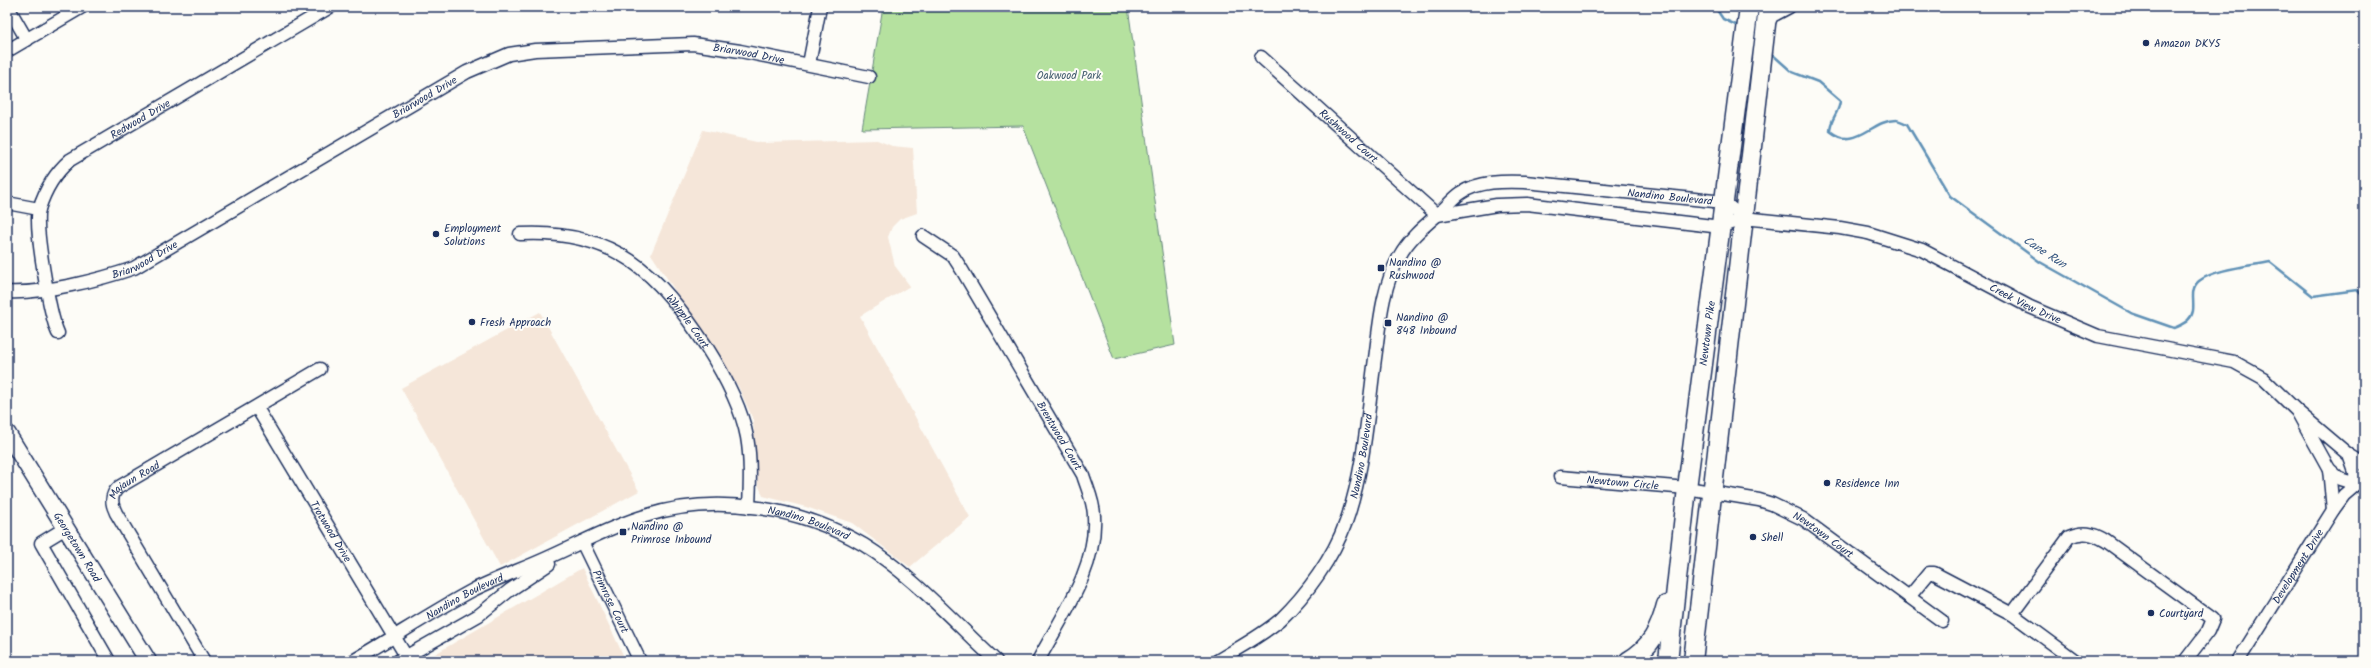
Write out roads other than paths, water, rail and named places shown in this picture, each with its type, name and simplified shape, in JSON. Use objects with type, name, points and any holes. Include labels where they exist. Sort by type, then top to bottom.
[{"type":"highway","name":"Newtown Pike","points":[[1668,661],[1687,488],[1749,7]]},
{"type":"highway","name":"Newtown Pike","points":[[1693,661],[1768,7]]},
{"type":"highway","points":[[1628,661],[1644,650],[1658,631],[1663,619],[1682,538]]},
{"type":"main road","name":"Georgetown Road","points":[[7,433],[64,529],[148,661]]},
{"type":"street","points":[[8,7],[27,40]]},
{"type":"street","points":[[7,51],[82,7]]},
{"type":"street","name":"Redwood Drive","points":[[58,334],[46,288],[38,222],[39,209],[54,176],[70,160],[330,7]]},
{"type":"street","points":[[809,64],[820,7]]},
{"type":"street","points":[[1765,28],[1772,16],[1789,7]]},
{"type":"street","name":"Briarwood Drive","points":[[10,294],[105,278],[134,268],[155,258],[467,72],[510,54],[535,50],[693,44],[809,64],[868,77]]},
{"type":"street","name":"Rushwood Court","points":[[1261,57],[1437,216]]},
{"type":"street","name":"Nandino Boulevard","points":[[1217,661],[1259,635],[1279,620],[1295,604],[1322,568],[1345,524],[1356,491],[1381,310],[1389,280],[1399,257],[1412,238],[1467,190],[1506,181],[1547,184],[1724,202],[1743,218]]},
{"type":"street","points":[[7,203],[39,209]]},
{"type":"street","points":[[1437,216],[1497,205],[1527,204],[1721,227],[1743,218]]},
{"type":"street","name":"Creek View Drive","points":[[1743,218],[1840,228],[1868,233],[1922,250],[2030,307],[2098,336],[2234,362],[2263,378],[2297,411],[2349,455],[2364,464]]},
{"type":"street","name":"Whipple Court","points":[[520,234],[567,234],[593,242],[632,260],[666,290],[713,357],[740,411],[747,437],[750,476],[749,507]]},
{"type":"street","name":"Brentwood Court","points":[[923,236],[953,256],[1083,475],[1091,498],[1094,515],[1090,555],[1084,575],[1038,661]]},
{"type":"street","name":"Majaun Road","points":[[204,661],[116,513],[112,501],[112,495],[119,487],[257,408],[320,369]]},
{"type":"street","name":"Trotwood Drive","points":[[257,408],[396,636],[402,659]]},
{"type":"street","name":"Creek View Drive","points":[[2297,411],[2329,469],[2340,479],[2360,481]]},
{"type":"street","points":[[2349,455],[2360,481]]},
{"type":"street","name":"Creek View Drive","points":[[2329,469],[2333,510]]},
{"type":"street","name":"Newtown Circle","points":[[1560,477],[1687,488]]},
{"type":"street","name":"Development Drive","points":[[2238,661],[2333,510],[2344,495],[2360,481]]},
{"type":"street","name":"Newtown Court","points":[[1687,488],[1759,500],[1787,510],[1942,621]]},
{"type":"street","name":"Nandino Boulevard","points":[[402,659],[479,615],[531,571],[582,542],[620,524],[647,515],[678,508],[722,505],[749,507],[804,518],[826,526],[864,546],[900,572],[996,661]]},
{"type":"street","points":[[64,529],[41,543],[109,661]]},
{"type":"street","points":[[2012,614],[2069,538],[2078,533],[2091,533],[2106,541],[2213,619],[2208,631],[2185,661]]},
{"type":"street","name":"Primrose Court","points":[[582,542],[640,661]]},
{"type":"street","name":"Nandino Boulevard","points":[[353,661],[473,590],[531,571]]},
{"type":"street","points":[[1909,597],[1929,573],[1934,573],[2012,614],[2076,661]]},
{"type":"waterway","name":"Cane Run","points":[[1715,7],[1723,19],[1736,25]]},
{"type":"waterway","name":"Cane Run","points":[[1773,55],[1792,72],[1818,82],[1840,101],[1831,123],[1830,131],[1839,137],[1848,138],[1856,137],[1887,121],[1897,120],[1907,124],[1950,196],[2040,262],[2131,313],[2174,328],[2185,323],[2191,316],[2193,311],[2193,290],[2199,281],[2223,271],[2270,262],[2313,296],[2357,290],[2364,297]]},
{"type":"place","name":"Amazon DKY5","points":[[2146,43]]},
{"type":"place","name":"Employment Solutions","points":[[436,234]]},
{"type":"place","name":"Nandino @ Rushwood","points":[[1381,268]]},
{"type":"place","name":"Fresh Approach","points":[[472,322]]},
{"type":"place","name":"Nandino @ 848 Inbound","points":[[1388,323]]},
{"type":"place","name":"Residence Inn","points":[[1827,483]]},
{"type":"place","name":"Nandino @ Primrose Inbound","points":[[623,532]]},
{"type":"place","name":"Shell","points":[[1753,537]]},
{"type":"place","name":"Courtyard","points":[[2151,613]]},
{"type":"park label","name":"Oakwood Park","points":[[1069,75]]}]
